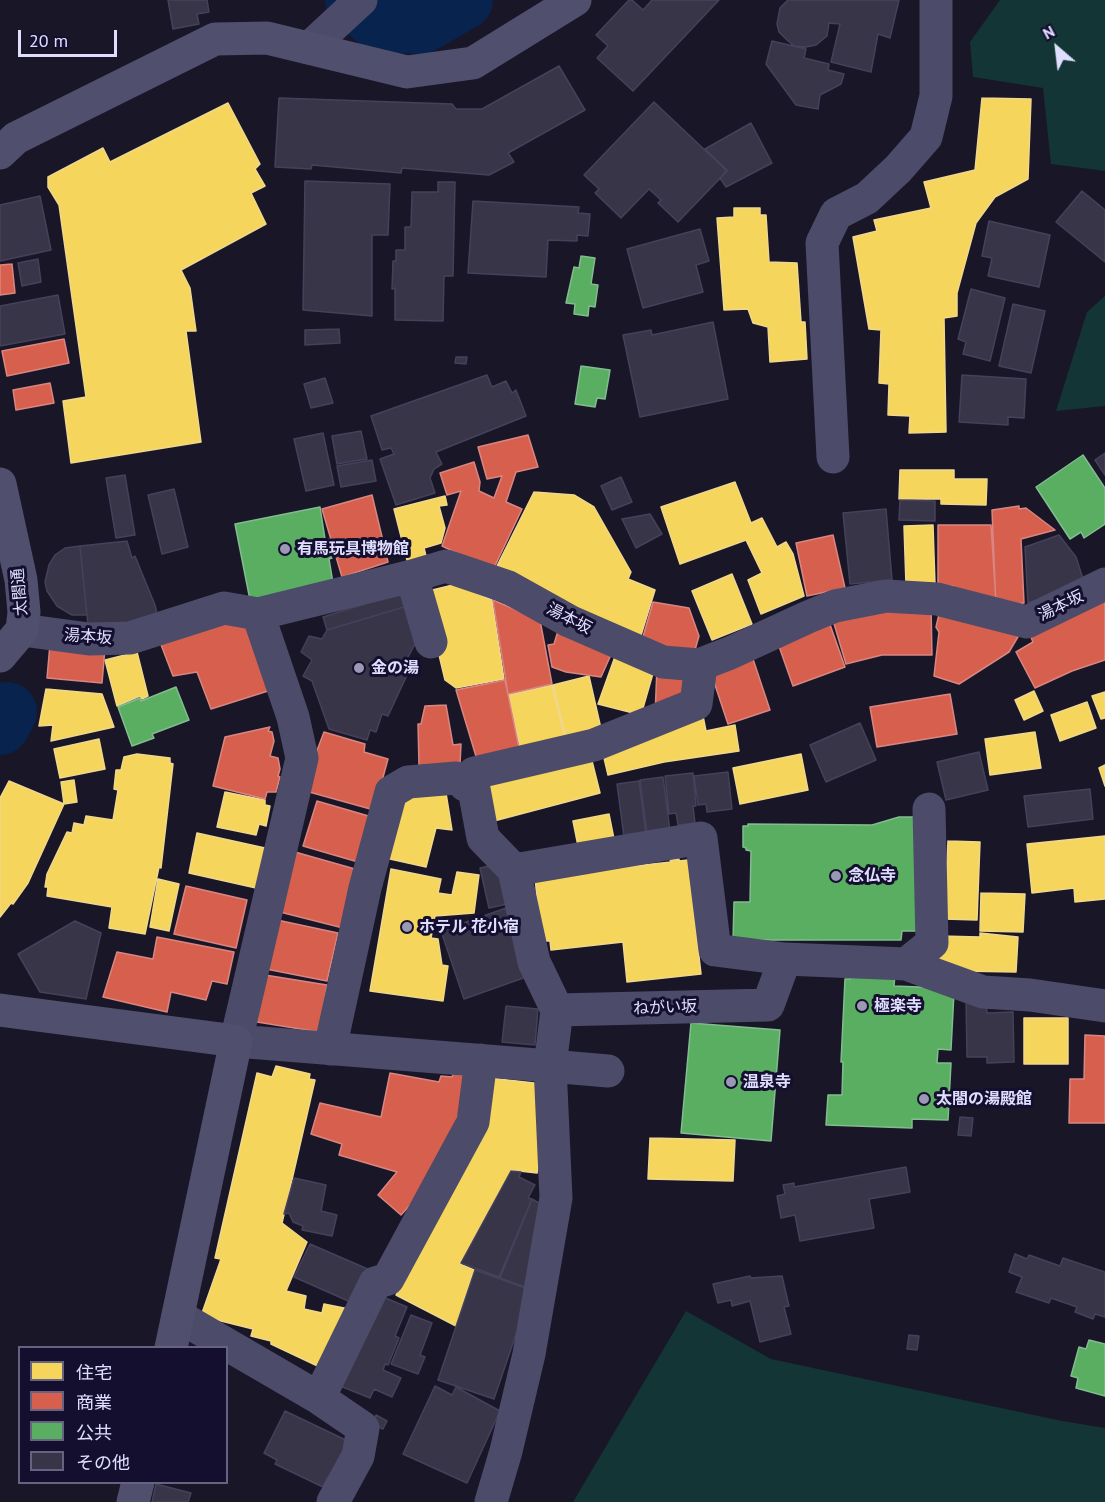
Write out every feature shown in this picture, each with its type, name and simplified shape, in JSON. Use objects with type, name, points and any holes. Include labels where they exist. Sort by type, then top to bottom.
[{"type":"street","points":[[309,48],[361,0]]},
{"type":"street","points":[[0,153],[16,138],[215,39],[267,38],[407,72],[473,63],[575,0]]},
{"type":"street","points":[[833,457],[822,243],[836,214],[867,198],[898,169],[926,137],[936,96],[936,0]]},
{"type":"street","name":"太閤通","points":[[0,484],[21,580],[24,612],[22,630]]},
{"type":"street","name":"湯本坂","points":[[22,630],[89,639],[130,638],[224,608],[258,615],[446,566],[508,587],[570,621],[663,662],[699,665],[835,606],[886,596],[937,598],[1027,622],[1105,584]]},
{"type":"street","points":[[412,576],[431,642]]},
{"type":"street","points":[[171,1346],[236,1041],[302,758],[293,717],[258,615]]},
{"type":"street","points":[[0,656],[22,630]]},
{"type":"street","points":[[465,784],[474,773],[594,745],[696,704],[699,665]]},
{"type":"street","points":[[330,1048],[365,888],[391,792],[408,782],[456,778],[474,789],[483,838],[514,870],[534,962],[557,1010],[550,1066],[556,1198],[529,1354],[491,1502]]},
{"type":"street","points":[[906,964],[932,943],[929,809]]},
{"type":"street","points":[[514,870],[701,838],[714,950],[785,959],[906,964],[983,992],[1030,995],[1105,1006]]},
{"type":"street","name":"ねがい坂","points":[[557,1010],[768,1005],[785,959]]},
{"type":"street","points":[[0,1010],[236,1041],[608,1071]]},
{"type":"street","points":[[319,1398],[375,1283],[388,1279],[473,1122],[482,1060]]},
{"type":"street","points":[[178,1316],[319,1398],[363,1428],[358,1456],[333,1502]]},
{"type":"street","points":[[134,1502],[138,1484]]},
{"type":"green space","points":[[1000,0],[1105,0],[1105,171],[1051,164],[1043,88],[973,77],[970,42]]},
{"type":"green space","points":[[1105,296],[1105,406],[1056,411],[1087,312]]},
{"type":"green space","points":[[686,1311],[771,1359],[1062,1421],[1105,1428],[1105,1502],[573,1502]]},
{"type":"building: 住宅","points":[[982,98],[1031,99],[1028,179],[995,197],[976,223],[957,293],[957,316],[944,318],[946,432],[909,433],[910,416],[888,415],[889,384],[879,383],[881,330],[869,329],[853,237],[877,231],[874,220],[931,208],[924,182],[975,170]]},
{"type":"building: 住宅","points":[[228,103],[260,164],[255,169],[265,186],[251,193],[266,224],[181,270],[190,288],[196,331],[186,331],[201,442],[71,463],[63,401],[86,397],[59,205],[48,187],[48,177],[103,148],[110,162]]},
{"type":"building: 住宅","points":[[734,208],[760,208],[760,215],[766,215],[769,262],[797,263],[801,322],[805,322],[807,359],[770,362],[768,327],[753,323],[748,309],[724,310],[717,218],[734,217]]},
{"type":"building: 住宅","points":[[900,470],[954,470],[954,479],[987,479],[986,505],[941,504],[941,499],[899,499]]},
{"type":"building: 住宅","points":[[735,482],[751,523],[762,518],[777,547],[786,542],[793,554],[804,596],[761,614],[748,580],[762,573],[746,540],[680,564],[661,507]]},
{"type":"building: 住宅","points":[[534,492],[574,495],[594,507],[631,572],[628,579],[655,590],[638,645],[495,570]]},
{"type":"building: 住宅","points":[[445,496],[447,505],[439,506],[445,528],[441,543],[424,548],[427,560],[408,564],[394,509]]},
{"type":"building: 住宅","points":[[933,525],[935,585],[906,585],[904,526]]},
{"type":"building: 住宅","points":[[732,574],[752,624],[712,640],[692,591]]},
{"type":"building: 住宅","points":[[457,584],[492,600],[504,679],[456,688],[445,680],[424,592]]},
{"type":"building: 住宅","points":[[617,651],[656,663],[641,715],[598,704]]},
{"type":"building: 住宅","points":[[137,652],[148,696],[142,699],[140,696],[117,706],[105,660]]},
{"type":"building: 住宅","points":[[589,676],[602,733],[567,742],[553,685]]},
{"type":"building: 住宅","points":[[552,685],[566,742],[521,752],[508,695]]},
{"type":"building: 住宅","points":[[46,689],[102,694],[114,727],[51,741],[53,725],[39,726]]},
{"type":"building: 住宅","points":[[1034,691],[1043,711],[1024,720],[1015,700]]},
{"type":"building: 住宅","points":[[1105,692],[1105,718],[1101,719],[1092,696]]},
{"type":"building: 住宅","points":[[1087,702],[1096,728],[1060,741],[1051,715]]},
{"type":"building: 住宅","points":[[703,716],[706,731],[735,725],[739,751],[664,762],[608,775],[601,745]]},
{"type":"building: 住宅","points":[[1035,732],[1041,768],[990,775],[985,739]]},
{"type":"building: 住宅","points":[[99,739],[105,769],[60,778],[54,749]]},
{"type":"building: 住宅","points":[[590,753],[600,793],[494,821],[485,780]]},
{"type":"building: 住宅","points":[[137,754],[170,758],[170,763],[173,764],[161,868],[159,867],[145,934],[109,928],[112,907],[47,896],[48,887],[45,887],[47,874],[67,832],[72,833],[74,823],[84,825],[86,816],[113,820],[118,790],[114,789],[116,770],[121,770],[124,757]]},
{"type":"building: 住宅","points":[[801,754],[808,790],[740,804],[733,768]]},
{"type":"building: 住宅","points":[[1105,765],[1105,786],[1099,768]]},
{"type":"building: 住宅","points":[[74,780],[77,802],[64,804],[61,782]]},
{"type":"building: 住宅","points":[[9,781],[64,804],[28,883],[0,917],[0,798]]},
{"type":"building: 住宅","points":[[401,790],[446,793],[452,830],[436,828],[426,867],[381,857]]},
{"type":"building: 住宅","points":[[225,792],[265,800],[265,805],[270,806],[266,826],[259,824],[256,835],[217,827]]},
{"type":"building: 住宅","points":[[609,814],[615,844],[579,851],[573,821]]},
{"type":"building: 住宅","points":[[197,833],[265,848],[256,888],[189,873]]},
{"type":"building: 住宅","points":[[1105,836],[1105,899],[1075,902],[1074,888],[1032,893],[1027,844]]},
{"type":"building: 住宅","points":[[948,841],[980,842],[977,920],[944,919]]},
{"type":"building: 住宅","points":[[679,859],[679,861],[688,860],[701,974],[627,982],[623,942],[551,950],[550,941],[541,941],[535,877],[671,862],[670,860]]},
{"type":"building: 住宅","name":"ホテル 花小宿","points":[[391,869],[441,879],[438,893],[452,895],[457,872],[479,875],[474,913],[435,916],[431,938],[438,939],[442,965],[448,966],[443,1001],[370,991]]},
{"type":"building: 住宅","points":[[158,879],[179,884],[169,931],[150,927]]},
{"type":"building: 住宅","points":[[981,893],[1025,894],[1023,932],[980,931]]},
{"type":"building: 住宅","points":[[980,933],[1018,937],[1016,972],[958,971],[939,966],[940,936],[980,937]]},
{"type":"building: 住宅","points":[[1024,1018],[1068,1018],[1068,1064],[1024,1064]]},
{"type":"building: 住宅","points":[[276,1066],[310,1074],[309,1079],[315,1080],[282,1223],[307,1242],[286,1291],[306,1296],[304,1309],[322,1313],[324,1304],[349,1309],[326,1370],[271,1344],[271,1341],[251,1336],[253,1329],[201,1316],[221,1259],[215,1258],[257,1073],[272,1077]]},
{"type":"building: 住宅","points":[[490,1078],[543,1084],[537,1142],[542,1144],[537,1173],[511,1170],[460,1264],[474,1270],[456,1326],[396,1295],[481,1130]]},
{"type":"building: 住宅","points":[[650,1138],[735,1140],[733,1181],[648,1179]]},
{"type":"building: 商業","points":[[12,264],[15,293],[0,295],[0,265]]},
{"type":"building: 商業","points":[[64,339],[69,363],[7,376],[2,351]]},
{"type":"building: 商業","points":[[50,383],[54,403],[16,410],[13,390]]},
{"type":"building: 商業","points":[[528,435],[538,467],[516,472],[506,502],[522,509],[493,570],[442,546],[461,491],[447,495],[440,473],[474,462],[480,482],[479,491],[494,498],[502,476],[487,479],[478,447]]},
{"type":"building: 商業","points":[[372,495],[388,562],[342,577],[322,509]]},
{"type":"building: 商業","points":[[1019,506],[1019,509],[1026,508],[1055,530],[1021,539],[1024,603],[996,607],[992,510]]},
{"type":"building: 商業","points":[[938,525],[991,525],[996,602],[952,596],[953,586],[938,587]]},
{"type":"building: 商業","points":[[833,535],[845,588],[807,596],[796,543]]},
{"type":"building: 商業","points":[[1105,596],[1105,660],[1072,671],[1035,688],[1016,652],[1033,642],[1030,635]]},
{"type":"building: 商業","points":[[493,600],[540,620],[552,684],[508,694]]},
{"type":"building: 商業","points":[[653,602],[689,608],[699,636],[693,657],[640,647]]},
{"type":"building: 商業","points":[[931,606],[932,655],[882,655],[846,664],[832,617]]},
{"type":"building: 商業","points":[[940,610],[1022,630],[1009,652],[959,684],[934,676],[939,632],[936,627]]},
{"type":"building: 商業","points":[[827,616],[845,667],[793,686],[775,635]]},
{"type":"building: 商業","points":[[232,617],[255,632],[268,691],[211,709],[197,672],[173,676],[160,642]]},
{"type":"building: 商業","points":[[561,621],[614,648],[601,677],[566,672],[552,667],[548,645],[554,644]]},
{"type":"building: 商業","points":[[50,644],[105,648],[102,683],[47,678]]},
{"type":"building: 商業","points":[[752,656],[770,710],[728,724],[710,670]]},
{"type":"building: 商業","points":[[657,667],[694,670],[691,703],[655,716]]},
{"type":"building: 商業","points":[[505,680],[520,753],[478,763],[456,690]]},
{"type":"building: 商業","points":[[950,694],[957,734],[877,747],[870,707]]},
{"type":"building: 商業","points":[[446,705],[453,745],[461,744],[460,765],[419,766],[418,724],[421,724],[425,706]]},
{"type":"building: 商業","points":[[270,727],[268,731],[272,732],[274,741],[270,756],[278,758],[280,769],[276,792],[267,792],[265,799],[213,786],[225,737]]},
{"type":"building: 商業","points":[[324,732],[365,744],[364,752],[388,759],[374,810],[302,790]]},
{"type":"building: 商業","points":[[317,801],[372,817],[358,862],[303,846]]},
{"type":"building: 商業","points":[[295,852],[355,869],[343,928],[280,912]]},
{"type":"building: 商業","points":[[186,886],[247,900],[236,948],[174,934]]},
{"type":"building: 商業","points":[[277,920],[338,933],[327,981],[266,969]]},
{"type":"building: 商業","points":[[157,937],[234,952],[227,984],[212,981],[206,1000],[171,992],[167,1012],[103,997],[117,952],[153,959]]},
{"type":"building: 商業","points":[[265,975],[327,985],[319,1032],[257,1022]]},
{"type":"building: 商業","points":[[1085,1035],[1105,1036],[1105,1123],[1069,1123],[1070,1079],[1084,1079]]},
{"type":"building: 商業","points":[[390,1073],[439,1082],[441,1076],[452,1077],[453,1074],[473,1077],[433,1180],[401,1215],[378,1195],[397,1172],[339,1155],[342,1144],[311,1134],[320,1103],[381,1117]]},
{"type":"building: 公共","points":[[581,256],[595,258],[591,284],[598,285],[595,307],[589,306],[588,316],[574,314],[575,304],[566,303],[574,267],[579,268]]},
{"type":"building: 公共","points":[[581,366],[610,370],[605,399],[597,398],[595,407],[575,404]]},
{"type":"building: 公共","points":[[1083,455],[1105,488],[1105,524],[1084,538],[1081,532],[1070,539],[1036,487]]},
{"type":"building: 公共","name":"有馬玩具博物館","points":[[320,507],[325,539],[329,539],[332,558],[329,559],[333,583],[250,600],[235,524]]},
{"type":"building: 公共","points":[[176,687],[189,720],[152,734],[154,738],[132,746],[118,707],[140,698],[141,701]]},
{"type":"building: 公共","name":"念仏寺","points":[[899,817],[921,817],[923,931],[902,931],[901,940],[733,940],[734,902],[750,902],[751,851],[743,847],[743,826],[748,826],[748,824],[872,825]]},
{"type":"building: 公共","points":[[851,972],[895,974],[894,986],[945,988],[954,992],[951,1050],[938,1049],[937,1063],[951,1063],[948,1120],[912,1119],[912,1128],[826,1125],[828,1095],[842,1095],[843,1062],[841,1062],[845,979],[850,979]]},
{"type":"building: 公共","name":"温泉寺","points":[[691,1023],[780,1030],[771,1141],[681,1133]]},
{"type":"building: 公共","points":[[1089,1340],[1105,1344],[1105,1396],[1076,1388],[1078,1378],[1071,1376],[1079,1347],[1086,1349]]},
{"type":"building: その他","points":[[168,0],[207,0],[209,12],[197,14],[199,24],[173,29]]},
{"type":"building: その他","points":[[629,0],[643,10],[652,0],[719,0],[633,91],[597,58],[608,46],[596,35]]},
{"type":"building: その他","points":[[788,0],[899,0],[890,38],[878,34],[871,72],[831,62],[840,24],[829,23],[827,36],[816,45],[794,46],[779,32],[777,24],[780,8]]},
{"type":"building: その他","points":[[772,41],[806,49],[804,58],[829,64],[828,70],[844,74],[841,84],[820,95],[818,109],[796,105],[766,64]]},
{"type":"building: その他","points":[[559,66],[585,110],[508,153],[514,162],[489,175],[402,168],[401,173],[312,165],[311,169],[275,167],[279,98],[452,104],[456,109],[482,109]]},
{"type":"building: その他","points":[[654,102],[727,171],[678,222],[658,203],[661,200],[649,189],[621,218],[595,193],[599,189],[584,175]]},
{"type":"building: その他","points":[[751,123],[772,163],[726,187],[720,178],[727,170],[705,149]]},
{"type":"building: その他","points":[[305,181],[390,184],[388,235],[372,235],[372,316],[303,310]]},
{"type":"building: その他","points":[[438,182],[455,182],[453,276],[444,276],[443,321],[395,320],[395,288],[392,289],[393,261],[396,261],[396,250],[405,250],[405,227],[411,227],[412,192],[438,192]]},
{"type":"building: その他","points":[[1082,191],[1105,210],[1105,262],[1056,222]]},
{"type":"building: その他","points":[[40,196],[51,250],[0,261],[0,205]]},
{"type":"building: その他","points":[[473,201],[579,207],[578,213],[590,214],[588,236],[577,235],[577,241],[548,240],[546,277],[468,273]]},
{"type":"building: その他","points":[[989,221],[1050,235],[1039,287],[988,276],[992,258],[982,256]]},
{"type":"building: その他","points":[[700,229],[709,261],[696,265],[703,292],[643,308],[627,249]]},
{"type":"building: その他","points":[[38,259],[41,282],[22,286],[18,263]]},
{"type":"building: その他","points":[[971,289],[1005,298],[990,361],[963,354],[966,342],[958,339]]},
{"type":"building: その他","points":[[58,295],[65,334],[0,346],[0,306]]},
{"type":"building: その他","points":[[1013,304],[1045,311],[1031,373],[999,366]]},
{"type":"building: その他","points":[[713,322],[728,399],[640,417],[623,335],[651,330],[652,335]]},
{"type":"building: その他","points":[[339,329],[340,343],[305,345],[305,330]]},
{"type":"building: その他","points":[[456,357],[467,357],[466,364],[455,363]]},
{"type":"building: その他","points":[[487,375],[492,387],[506,381],[512,393],[516,390],[526,416],[436,452],[442,464],[434,469],[430,478],[435,493],[396,505],[380,459],[394,454],[391,448],[382,450],[371,416]]},
{"type":"building: その他","points":[[962,375],[1026,379],[1024,418],[1008,417],[1008,425],[959,422]]},
{"type":"building: その他","points":[[325,378],[333,403],[311,408],[304,384]]},
{"type":"building: その他","points":[[361,431],[367,459],[337,464],[332,436]]},
{"type":"building: その他","points":[[323,433],[334,485],[306,491],[294,439]]},
{"type":"building: その他","points":[[1105,453],[1105,475],[1095,460]]},
{"type":"building: その他","points":[[372,460],[376,481],[341,487],[337,466]]},
{"type":"building: その他","points":[[125,475],[135,535],[116,538],[106,478]]},
{"type":"building: その他","points":[[621,477],[632,502],[612,510],[601,486]]},
{"type":"building: その他","points":[[174,489],[188,547],[162,554],[148,495]]},
{"type":"building: その他","points":[[900,500],[935,501],[935,521],[899,520]]},
{"type":"building: その他","points":[[886,509],[892,580],[850,584],[843,513]]},
{"type":"building: その他","points":[[650,514],[662,534],[636,548],[622,519]]},
{"type":"building: その他","points":[[1059,535],[1076,557],[1084,582],[1028,603],[1025,547]]},
{"type":"building: その他","points":[[127,541],[132,558],[135,556],[155,605],[159,622],[88,625],[80,546]]},
{"type":"building: その他","points":[[80,546],[87,615],[72,615],[57,606],[47,591],[45,582],[49,565],[55,555],[65,548]]},
{"type":"building: その他","points":[[400,593],[404,607],[327,630],[323,617]]},
{"type":"building: その他","name":"金の湯","points":[[404,607],[415,644],[408,657],[414,660],[388,716],[382,714],[376,732],[370,730],[367,740],[329,729],[312,681],[303,676],[312,660],[301,652],[309,636],[322,639],[327,630]]},
{"type":"building: その他","points":[[860,723],[876,760],[826,782],[810,745]]},
{"type":"building: その他","points":[[979,752],[988,790],[946,800],[937,762]]},
{"type":"building: その他","points":[[728,772],[732,809],[707,812],[706,804],[698,805],[694,776]]},
{"type":"building: その他","points":[[693,773],[695,823],[678,825],[676,813],[669,814],[665,776]]},
{"type":"building: その他","points":[[663,777],[670,831],[647,833],[640,780]]},
{"type":"building: その他","points":[[639,781],[646,834],[624,837],[617,784]]},
{"type":"building: その他","points":[[1090,789],[1093,819],[1028,827],[1024,796]]},
{"type":"building: その他","points":[[503,863],[512,903],[489,908],[480,868]]},
{"type":"building: その他","points":[[506,908],[529,976],[464,999],[441,931]]},
{"type":"building: その他","points":[[75,921],[101,933],[86,999],[40,992],[18,954]]},
{"type":"building: その他","points":[[966,999],[986,999],[987,1013],[1013,1012],[1014,1062],[987,1063],[987,1057],[967,1057]]},
{"type":"building: その他","points":[[506,1006],[538,1009],[535,1045],[502,1042]]},
{"type":"building: その他","points":[[960,1117],[973,1118],[971,1136],[958,1135]]},
{"type":"building: その他","points":[[906,1167],[910,1192],[869,1199],[874,1228],[800,1241],[795,1215],[781,1218],[777,1196],[785,1194],[783,1185],[794,1183],[794,1187]]},
{"type":"building: その他","points":[[511,1171],[521,1172],[519,1177],[535,1185],[528,1198],[532,1199],[499,1277],[461,1263]]},
{"type":"building: その他","points":[[294,1178],[326,1185],[321,1211],[337,1215],[332,1236],[302,1230],[303,1226],[293,1222],[289,1213],[284,1214]]},
{"type":"building: その他","points":[[532,1199],[544,1206],[528,1288],[500,1278]]},
{"type":"building: その他","points":[[310,1244],[370,1270],[355,1304],[294,1277]]},
{"type":"building: その他","points":[[1015,1254],[1027,1259],[1029,1255],[1060,1266],[1063,1258],[1105,1272],[1105,1317],[1095,1314],[1093,1319],[1075,1312],[1077,1307],[1051,1298],[1049,1303],[1016,1292],[1022,1277],[1009,1272]]},
{"type":"building: その他","points":[[475,1270],[531,1290],[494,1399],[438,1380]]},
{"type":"building: その他","points":[[750,1276],[751,1278],[782,1276],[789,1306],[784,1307],[791,1334],[760,1342],[750,1301],[732,1306],[731,1300],[718,1303],[713,1284]]},
{"type":"building: その他","points":[[376,1294],[407,1307],[395,1336],[399,1338],[388,1365],[385,1364],[383,1370],[401,1378],[392,1397],[374,1389],[370,1398],[340,1386]]},
{"type":"building: その他","points":[[411,1315],[432,1323],[420,1355],[425,1357],[418,1374],[391,1364]]},
{"type":"building: その他","points":[[909,1335],[919,1336],[917,1350],[907,1349]]},
{"type":"building: その他","points":[[435,1386],[452,1395],[456,1387],[500,1411],[467,1483],[403,1454]]},
{"type":"building: その他","points":[[285,1411],[350,1442],[332,1480],[327,1478],[323,1487],[275,1464],[277,1460],[264,1453]]},
{"type":"building: その他","points":[[376,1415],[387,1421],[383,1429],[372,1424]]},
{"type":"building: その他","points":[[156,1484],[191,1493],[188,1502],[152,1502]]},
{"type":"waterway","points":[[355,0],[380,22],[421,24],[463,0]]},
{"type":"waterway","points":[[0,725],[7,712]]},
{"type":"place","name":"有馬玩具博物館","points":[[285,549]]},
{"type":"place","name":"金の湯","points":[[359,668]]},
{"type":"place","name":"念仏寺","points":[[836,876]]},
{"type":"place","name":"ホテル 花小宿","points":[[407,927]]},
{"type":"place","name":"極楽寺","points":[[862,1006]]},
{"type":"place","name":"温泉寺","points":[[731,1082]]},
{"type":"place","name":"太閤の湯殿館","points":[[924,1099]]}]
